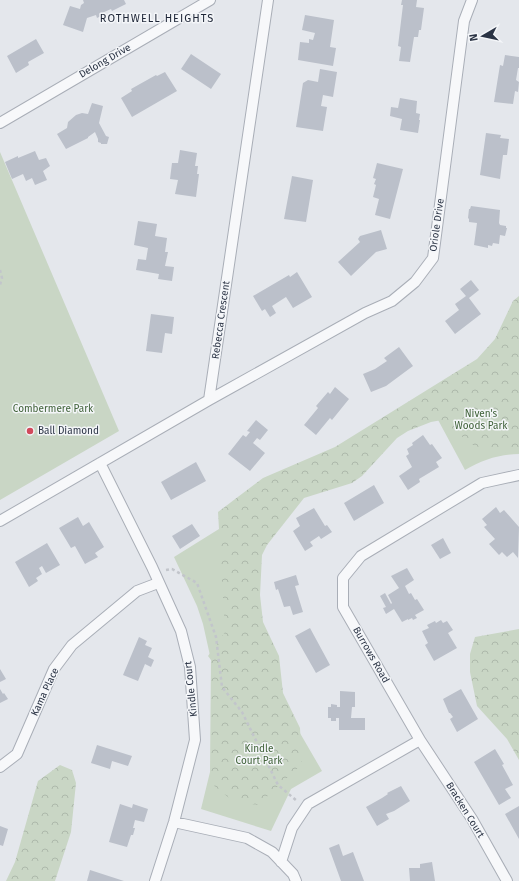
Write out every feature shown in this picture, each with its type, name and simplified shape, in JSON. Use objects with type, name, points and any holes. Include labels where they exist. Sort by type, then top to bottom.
[{"type":"street","name":"Delong Drive","points":[[0,123],[210,0]]},
{"type":"street","name":"Rebecca Crescent","points":[[209,400],[268,0]]},
{"type":"street","name":"Oriole Drive","points":[[209,400],[364,313],[392,301],[415,282],[433,258],[464,21],[472,0]]},
{"type":"street","points":[[0,521],[209,400]]},
{"type":"street","name":"Kindle Court","points":[[100,463],[154,572],[181,631],[190,667],[195,740],[174,822],[155,881]]},
{"type":"street","name":"Burrows Road","points":[[420,740],[344,607],[343,578],[361,556],[482,483],[519,474]]},
{"type":"street","name":"Kama Place","points":[[0,767],[17,754],[54,669],[72,645],[137,591],[158,583]]},
{"type":"street","points":[[281,862],[292,828],[308,804],[420,740]]},
{"type":"street","name":"Bracken Court","points":[[420,740],[472,819],[508,881]]},
{"type":"street","points":[[174,822],[247,838],[272,852],[293,874],[296,881]]},
{"type":"path","points":[[0,270],[2,278],[0,285]]},
{"type":"path","points":[[154,572],[172,569],[197,583],[216,637],[222,687],[242,712],[278,784],[305,808]]},
{"type":"green space","name":"Combermere Park","points":[[0,152],[119,431],[0,500]]},
{"type":"green space","name":"Niven's Woods Park","points":[[519,296],[519,454],[483,449],[471,444],[442,420],[431,422],[408,431],[397,438],[362,476],[352,483],[304,498],[267,545],[262,555],[260,595],[263,622],[279,656],[283,693],[300,728],[302,764],[258,805],[233,801],[213,785],[210,772],[211,660],[208,656],[225,632],[218,512],[263,478],[335,447],[477,359],[495,339],[513,301]]},
{"type":"green space","points":[[430,405],[519,454],[491,458],[465,470]]},
{"type":"green space","name":"Kindle Court Park","points":[[227,524],[268,678],[322,771],[291,789],[271,831],[201,809],[213,754],[211,660],[203,624],[197,606],[174,557]]},
{"type":"green space","points":[[519,629],[519,760],[507,739],[477,706],[470,672],[470,654],[475,637]]},
{"type":"green space","points":[[60,765],[72,770],[76,783],[71,832],[55,881],[6,881],[15,862],[38,781]]},
{"type":"building","points":[[83,0],[124,0],[126,4],[112,11],[111,9],[102,13],[103,15],[97,18],[96,15],[87,18],[83,32],[63,25],[70,6],[80,9],[81,5],[84,3]]},
{"type":"building","points":[[402,0],[417,0],[416,7],[424,8],[421,30],[419,30],[418,37],[414,37],[410,62],[399,61],[401,47],[398,46],[403,5],[401,5]]},
{"type":"building","points":[[305,15],[334,20],[330,47],[336,48],[333,66],[298,60],[300,42],[309,43],[309,39],[313,40],[315,33],[302,30]]},
{"type":"building","points":[[36,39],[44,53],[28,62],[29,65],[16,73],[7,56]]},
{"type":"building","points":[[191,54],[221,74],[211,89],[181,69]]},
{"type":"building","points":[[505,55],[519,57],[519,68],[516,80],[519,82],[518,92],[515,91],[513,104],[494,102],[500,65],[503,66]]},
{"type":"building","points":[[320,69],[337,72],[333,97],[323,95],[321,106],[327,107],[323,131],[296,127],[303,83],[308,80],[318,82]]},
{"type":"building","points":[[165,72],[177,91],[132,117],[121,98],[132,91],[131,89],[156,75],[157,76]]},
{"type":"building","points":[[400,98],[417,101],[416,113],[420,114],[418,133],[400,130],[402,119],[390,116],[391,107],[398,108]]},
{"type":"building","points":[[92,103],[103,106],[99,123],[106,136],[109,137],[107,144],[101,144],[98,142],[95,132],[88,138],[66,149],[57,134],[67,128],[68,122],[76,115],[82,113],[88,114]]},
{"type":"building","points":[[486,133],[501,135],[500,138],[509,139],[507,155],[503,155],[500,179],[480,175]]},
{"type":"building","points":[[180,150],[197,153],[195,166],[198,166],[197,174],[199,174],[196,197],[175,194],[178,180],[170,179],[172,163],[178,163]]},
{"type":"building","points":[[35,151],[39,160],[46,158],[50,166],[43,171],[47,180],[35,185],[32,178],[26,181],[23,174],[12,179],[5,162]]},
{"type":"building","points":[[377,163],[403,169],[390,219],[375,215],[379,199],[373,197],[376,179],[373,178]]},
{"type":"building","points":[[292,176],[313,180],[306,222],[284,219]]},
{"type":"building","points":[[471,206],[500,210],[499,223],[507,228],[505,236],[500,235],[499,244],[493,243],[492,246],[488,245],[488,248],[474,245],[477,223],[469,222],[469,209]]},
{"type":"building","points":[[138,221],[157,224],[155,236],[167,238],[165,252],[168,252],[165,266],[174,267],[172,281],[158,279],[159,274],[136,270],[138,259],[146,260],[148,248],[134,245]]},
{"type":"building","points":[[381,230],[387,249],[376,252],[351,276],[338,262],[360,242],[358,239],[360,236]]},
{"type":"building","points":[[297,272],[312,297],[293,308],[286,297],[272,306],[276,313],[270,317],[265,309],[262,311],[253,296]]},
{"type":"building","points":[[471,280],[479,290],[469,298],[481,314],[455,334],[445,321],[459,310],[455,304],[466,296],[460,289]]},
{"type":"building","points":[[151,314],[174,317],[172,334],[165,333],[162,353],[146,351]]},
{"type":"building","points":[[399,347],[413,366],[386,386],[371,392],[363,374],[375,369],[387,361],[384,358]]},
{"type":"building","points":[[335,387],[349,399],[332,420],[330,418],[316,435],[304,425],[318,408],[316,406],[328,392],[330,394]]},
{"type":"building","points":[[256,420],[268,430],[260,440],[257,438],[253,443],[265,453],[250,471],[228,454],[243,435],[246,437],[250,432],[247,431]]},
{"type":"building","points":[[423,435],[430,445],[432,444],[442,458],[436,462],[439,467],[419,479],[420,482],[408,490],[399,476],[412,467],[406,456],[409,454],[407,449],[413,445],[412,443]]},
{"type":"building","points":[[196,462],[206,481],[171,500],[161,482]]},
{"type":"building","points":[[374,485],[384,503],[354,521],[344,503]]},
{"type":"building","points":[[496,507],[500,513],[504,510],[519,527],[518,558],[513,552],[507,557],[502,552],[499,555],[489,544],[495,539],[484,527],[487,525],[482,519]]},
{"type":"building","points":[[314,508],[325,526],[327,525],[332,532],[321,539],[319,536],[310,542],[313,546],[305,551],[293,531],[300,526],[296,518]]},
{"type":"building","points":[[78,517],[83,526],[89,522],[104,547],[95,553],[98,557],[85,564],[75,546],[71,548],[59,528]]},
{"type":"building","points":[[192,524],[200,536],[180,549],[172,536]]},
{"type":"building","points":[[443,538],[451,553],[440,559],[431,545]]},
{"type":"building","points":[[47,543],[60,565],[46,573],[42,566],[39,568],[42,574],[36,578],[38,581],[29,587],[15,562]]},
{"type":"building","points":[[407,568],[414,580],[405,586],[409,594],[411,593],[415,600],[417,599],[424,610],[415,615],[417,618],[413,620],[412,618],[408,619],[402,622],[394,609],[386,614],[383,608],[386,607],[380,596],[385,593],[391,604],[392,603],[388,595],[399,588],[391,576]]},
{"type":"building","points":[[296,575],[299,585],[295,586],[303,612],[293,615],[290,606],[284,607],[274,582]]},
{"type":"building","points":[[441,620],[443,623],[447,621],[453,630],[448,633],[457,648],[434,661],[425,645],[428,643],[422,631],[429,628],[427,625]]},
{"type":"building","points":[[310,628],[330,665],[316,673],[295,636]]},
{"type":"building","points":[[139,637],[147,641],[145,645],[152,648],[148,657],[154,660],[151,667],[145,664],[138,681],[123,675]]},
{"type":"building","points":[[0,669],[6,679],[0,682]]},
{"type":"building","points":[[0,689],[8,699],[0,703]]},
{"type":"building","points":[[461,689],[478,719],[457,732],[450,719],[453,717],[449,713],[443,699]]},
{"type":"building","points":[[340,691],[355,692],[355,707],[352,707],[351,718],[365,718],[365,730],[339,730],[339,718],[336,718],[336,721],[331,721],[331,718],[328,718],[328,707],[331,707],[331,704],[340,707]]},
{"type":"building","points":[[97,745],[132,756],[128,766],[112,761],[110,769],[91,763]]},
{"type":"building","points":[[495,749],[504,764],[502,765],[513,785],[505,789],[511,798],[499,805],[474,762]]},
{"type":"building","points":[[401,786],[410,801],[386,814],[389,819],[377,826],[366,807],[388,794],[387,793]]},
{"type":"building","points":[[120,804],[132,808],[133,804],[148,809],[144,822],[135,820],[133,835],[131,835],[127,847],[109,842]]},
{"type":"building","points":[[519,806],[519,839],[505,814]]},
{"type":"building","points":[[0,826],[8,829],[3,846],[0,845]]},
{"type":"building","points":[[339,844],[343,856],[353,852],[364,881],[341,881],[329,848]]},
{"type":"building","points":[[432,862],[435,881],[410,881],[409,868],[420,868],[420,864]]},
{"type":"building","points":[[90,870],[124,881],[87,881]]},
{"type":"place","name":"Ball Diamond","points":[[30,431]]},
{"type":"district","name":"ROTHWELL HEIGHTS","points":[[157,18]]}]
